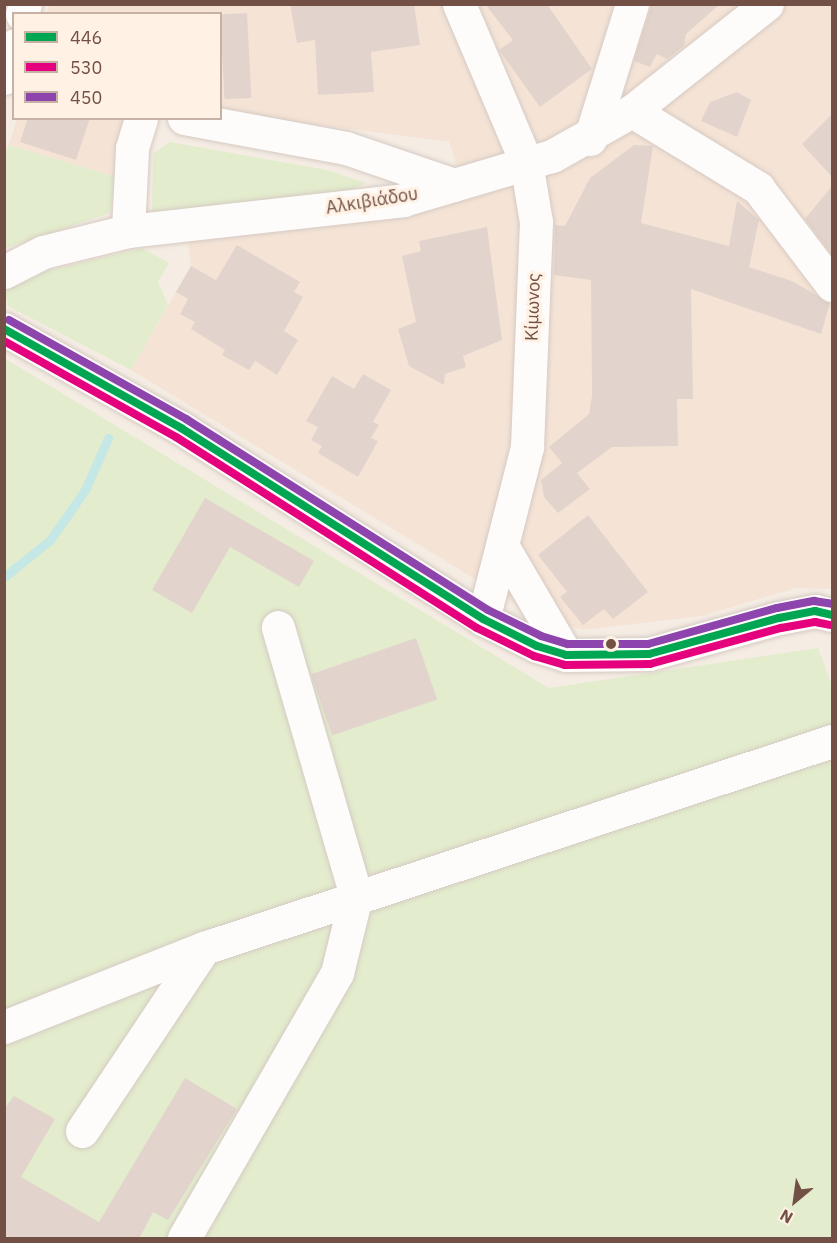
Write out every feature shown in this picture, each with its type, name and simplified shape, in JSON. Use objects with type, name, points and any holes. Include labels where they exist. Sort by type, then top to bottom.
[{"type":"street","name":"Κίμωνος","points":[[459,4],[526,162],[536,222],[527,447],[483,619]]},
{"type":"street","points":[[590,139],[632,4]]},
{"type":"street","name":"Αλκιβιάδου","points":[[4,272],[44,252],[128,231],[403,200],[526,162],[590,139],[632,111],[767,4]]},
{"type":"street","points":[[4,78],[12,52]]},
{"type":"street","points":[[632,111],[758,188],[832,285]]},
{"type":"street","points":[[128,231],[132,148],[140,120]]},
{"type":"street","points":[[195,120],[346,148],[454,184]]},
{"type":"street","points":[[4,329],[181,428],[483,619],[566,655],[649,654],[779,618],[815,611],[832,615]]},
{"type":"street","points":[[503,548],[566,655]]},
{"type":"street","points":[[184,1239],[337,973],[356,896],[278,627]]},
{"type":"street","points":[[4,1027],[204,948],[356,896],[832,741]]},
{"type":"street","points":[[82,1131],[204,948]]},
{"type":"shaded area","points":[[49,4],[832,5],[832,589],[796,588],[702,616],[583,630],[531,613],[131,370],[191,266],[187,233],[466,194],[449,142],[222,112],[222,12],[47,12]]},
{"type":"shaded area","points":[[17,120],[126,120],[116,177],[9,145]]},
{"type":"green space","points":[[170,142],[327,170],[366,183],[344,194],[152,215],[153,154]]},
{"type":"green space","points":[[9,145],[116,177],[110,213],[4,249],[4,154]]},
{"type":"green space","points":[[142,248],[169,263],[158,282],[168,305],[131,370],[8,306],[4,290],[41,272]]},
{"type":"green space","points":[[4,358],[549,688],[818,648],[832,685],[832,1238],[5,1238]]},
{"type":"building","points":[[290,4],[414,4],[420,45],[371,52],[374,92],[318,95],[315,40],[297,43]]},
{"type":"building","points":[[485,4],[547,4],[592,69],[540,107],[499,50],[513,40]]},
{"type":"building","points":[[652,4],[720,4],[686,34],[684,46],[667,59],[657,54],[650,67],[634,61]]},
{"type":"building","points":[[247,13],[251,98],[224,99],[222,14]]},
{"type":"building","points":[[737,92],[751,100],[737,137],[701,121],[710,102]]},
{"type":"building","points":[[832,114],[832,177],[802,144]]},
{"type":"building","points":[[27,120],[89,120],[76,160],[20,142]]},
{"type":"building","points":[[634,145],[653,146],[641,223],[729,246],[737,201],[759,220],[749,267],[792,281],[830,303],[821,334],[691,289],[693,399],[677,399],[678,446],[612,447],[577,473],[590,489],[558,513],[544,497],[541,480],[562,463],[549,447],[589,414],[592,396],[591,280],[554,275],[555,225],[565,226],[590,178]]},
{"type":"building","points":[[832,186],[832,255],[805,219]]},
{"type":"building","points":[[487,227],[502,340],[463,356],[466,367],[445,374],[444,385],[409,366],[398,329],[416,322],[402,256],[421,251],[419,241]]},
{"type":"building","points":[[237,245],[300,282],[294,292],[303,297],[284,331],[298,340],[277,375],[255,361],[249,370],[222,355],[225,350],[191,329],[195,322],[180,314],[188,299],[176,292],[191,266],[216,280]]},
{"type":"building","points":[[363,374],[391,390],[373,422],[379,425],[371,438],[378,441],[358,477],[318,453],[322,446],[311,440],[318,427],[306,421],[332,376],[354,389]]},
{"type":"building","points":[[205,498],[314,561],[299,587],[230,547],[192,613],[152,590]]},
{"type":"building","points":[[588,515],[648,592],[613,619],[604,609],[583,625],[560,597],[567,592],[538,555]]},
{"type":"building","points":[[416,638],[437,699],[332,736],[311,674]]},
{"type":"building","points":[[185,1078],[237,1109],[168,1220],[153,1212],[139,1239],[4,1239],[4,1109],[14,1096],[55,1119],[21,1177],[99,1222]]},
{"type":"waterway","points":[[4,577],[50,540],[85,490],[108,438]]},
{"type":"transit line","name":"450","points":[[9,320],[186,419],[488,610],[541,636],[568,644],[648,644],[777,608],[814,601],[832,604]]},
{"type":"transit line","name":"446","points":[[4,329],[181,428],[483,619],[537,646],[566,655],[649,654],[779,618],[815,611],[832,615]]},
{"type":"transit line","name":"530","points":[[4,341],[176,437],[477,628],[534,656],[565,665],[650,664],[781,628],[815,622],[830,625]]}]
